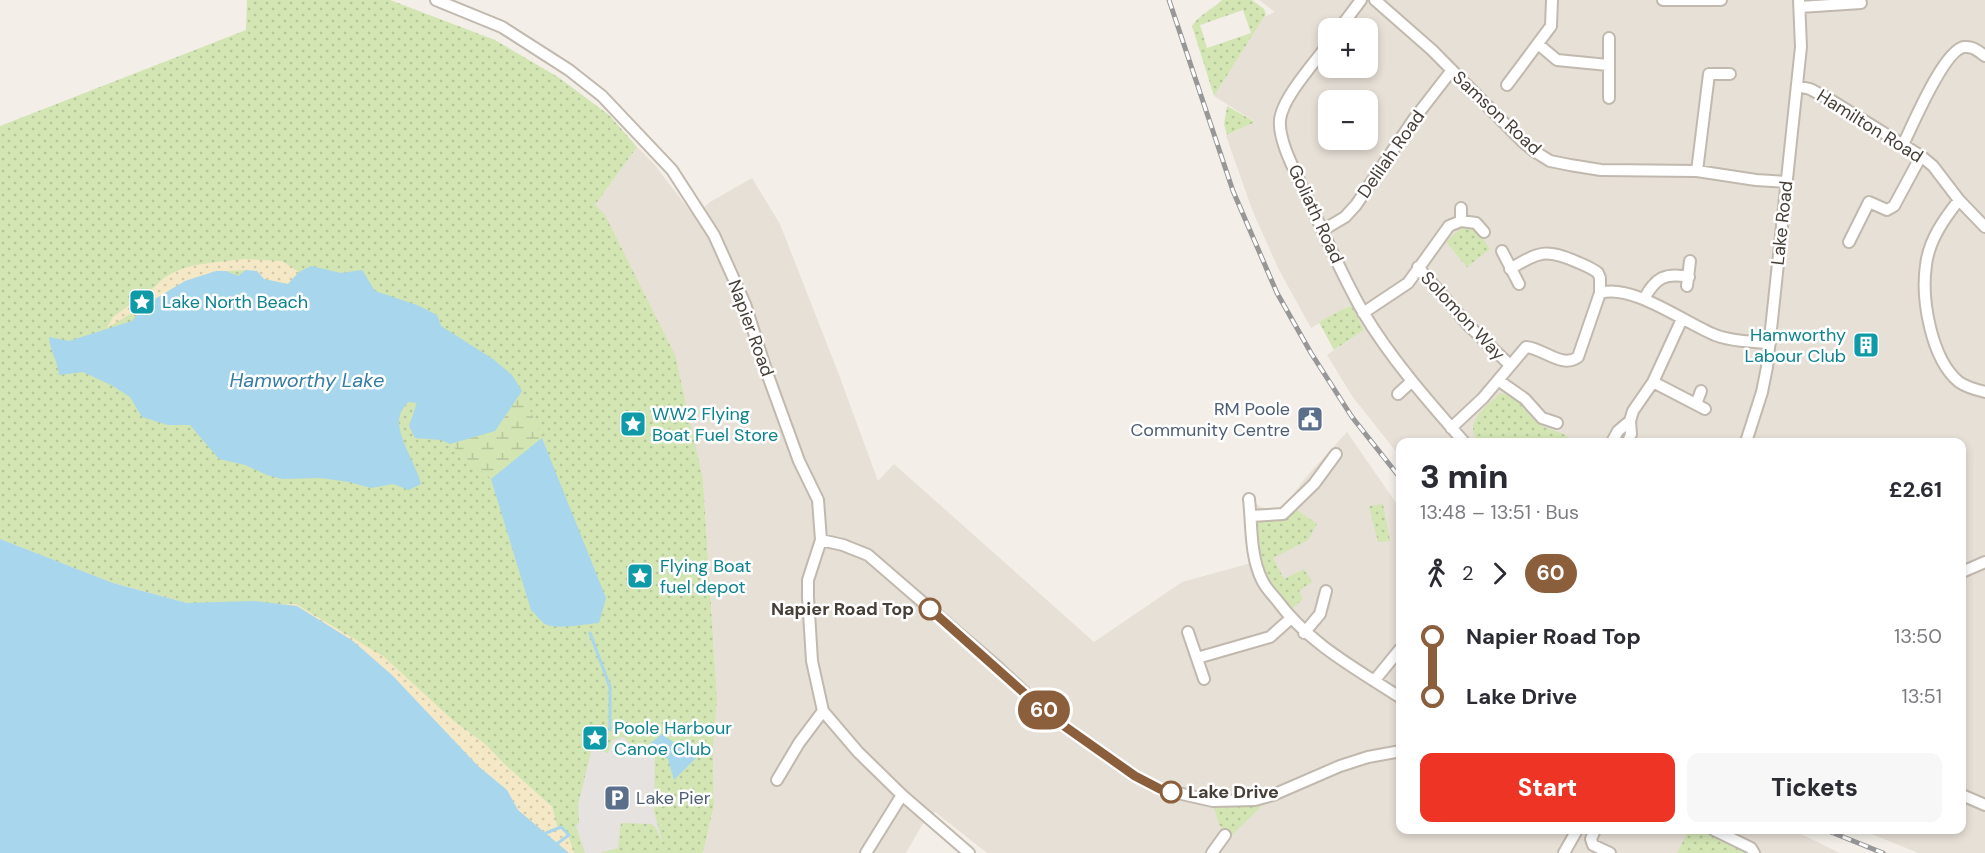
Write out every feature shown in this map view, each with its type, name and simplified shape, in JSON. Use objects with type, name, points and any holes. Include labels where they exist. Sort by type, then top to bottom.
[{"type":"street","name":"Napier Road","points":[[436,0],[502,27],[569,70],[602,96],[672,170],[714,235],[745,304],[796,454],[818,500],[821,540]]},
{"type":"street","points":[[1348,18],[1361,0]]},
{"type":"street","name":"Samson Road","points":[[1375,0],[1432,50],[1523,142],[1550,161],[1601,170],[1697,171],[1786,182]]},
{"type":"street","points":[[1507,85],[1551,27],[1552,0]]},
{"type":"street","points":[[1664,0],[1721,0]]},
{"type":"street","points":[[1799,4],[1861,3]]},
{"type":"street","name":"Lake Road","points":[[1747,438],[1762,392],[1770,343],[1801,47],[1799,4]]},
{"type":"street","points":[[1609,38],[1609,98]]},
{"type":"street","points":[[1538,44],[1557,60],[1608,65]]},
{"type":"street","points":[[1903,145],[1931,87],[1950,55],[1962,47],[1974,48],[1985,56]]},
{"type":"street","name":"Goliath Road","points":[[1318,59],[1286,102],[1279,122],[1281,135],[1363,313],[1411,382],[1460,438]]},
{"type":"street","name":"Delilah Road","points":[[1323,230],[1345,217],[1356,205],[1414,119],[1452,70]]},
{"type":"street","points":[[1697,171],[1709,74],[1730,74]]},
{"type":"street","name":"Hamilton Road","points":[[1797,86],[1810,89],[1829,99],[1921,156],[1933,166],[1959,200],[1985,227]]},
{"type":"street","points":[[1849,242],[1869,202],[1887,210],[1894,206],[1921,156]]},
{"type":"street","points":[[1959,200],[1943,221],[1930,247],[1924,285],[1926,312],[1931,332],[1948,369],[1960,383],[1985,392]]},
{"type":"street","points":[[1461,208],[1461,221]]},
{"type":"street","points":[[1363,313],[1408,283],[1449,226],[1461,221],[1476,223],[1484,232]]},
{"type":"street","points":[[1502,251],[1519,284]]},
{"type":"street","points":[[1451,428],[1498,380],[1509,364],[1528,347],[1562,361],[1575,360],[1581,353],[1600,293],[1598,273],[1558,255],[1543,252],[1510,268]]},
{"type":"street","points":[[1644,299],[1652,283],[1663,277],[1688,281],[1690,261]]},
{"type":"street","name":"Solomon Way","points":[[1418,267],[1469,327],[1509,364]]},
{"type":"street","points":[[1600,293],[1606,291],[1630,294],[1644,299],[1717,336],[1770,343]]},
{"type":"street","points":[[1630,438],[1633,411],[1653,382],[1682,319]]},
{"type":"street","points":[[1498,380],[1525,399],[1542,418],[1557,423]]},
{"type":"street","points":[[1398,394],[1411,382]]},
{"type":"street","points":[[1653,382],[1701,407],[1701,391]]},
{"type":"street","points":[[1614,438],[1618,431],[1630,421]]},
{"type":"street","points":[[1251,516],[1283,514],[1314,484],[1336,454]]},
{"type":"street","points":[[1249,499],[1253,548],[1262,580],[1290,619],[1304,633],[1350,667],[1396,695]]},
{"type":"street","points":[[969,853],[902,795],[858,752],[823,711],[812,661],[808,597],[808,580],[821,540],[843,545],[868,555],[993,663],[1050,716],[1135,776],[1160,789],[1213,801],[1263,798],[1340,766],[1368,757],[1396,752]]},
{"type":"street","points":[[1966,570],[1985,562]]},
{"type":"street","points":[[1304,633],[1320,614],[1326,591]]},
{"type":"street","points":[[1197,658],[1270,637],[1290,619]]},
{"type":"street","points":[[1188,632],[1204,679]]},
{"type":"street","points":[[1374,681],[1396,654]]},
{"type":"street","points":[[777,780],[799,743],[823,711]]},
{"type":"street","points":[[866,853],[902,795]]},
{"type":"street","points":[[1966,797],[1985,805]]},
{"type":"street","points":[[1564,853],[1574,834]]},
{"type":"street","points":[[1593,834],[1591,839],[1593,844],[1610,853]]},
{"type":"street","points":[[1722,834],[1751,848],[1754,853]]},
{"type":"street","points":[[1212,853],[1226,835]]},
{"type":"shaded area","points":[[1259,0],[1985,0],[1985,853],[1918,853],[1872,834],[1966,834],[1966,438],[1396,438],[1396,452],[1352,396],[1327,355],[1364,330],[1350,305],[1311,328],[1279,270],[1253,212],[1226,136],[1255,122],[1214,96],[1264,17],[1275,12]]},
{"type":"shaded area","points":[[637,147],[654,164],[694,216],[710,202],[752,178],[780,224],[878,481],[894,464],[1094,642],[1182,582],[1251,563],[1249,499],[1261,507],[1274,511],[1282,510],[1306,477],[1347,432],[1396,503],[1396,834],[1801,834],[1840,853],[987,853],[935,812],[922,825],[906,853],[703,853],[714,805],[713,750],[717,699],[703,480],[595,205]]},
{"type":"shaded area","name":"Lake Pier","points":[[624,737],[629,743],[655,752],[654,811],[663,845],[652,824],[621,823],[618,848],[600,853],[585,853],[576,826],[579,822],[578,805],[592,748],[608,753],[612,740]]},
{"type":"green space","points":[[247,0],[390,0],[495,40],[558,77],[609,115],[637,147],[595,205],[605,215],[675,355],[703,480],[717,699],[713,750],[714,805],[703,853],[574,853],[567,833],[557,826],[552,807],[486,745],[455,722],[261,605],[187,603],[113,583],[92,584],[0,540],[0,126],[246,30]]},
{"type":"green space","points":[[1222,0],[1252,0],[1264,9],[1266,14],[1214,96],[1192,26]],"holes":[[[1243,10],[1251,33],[1207,48],[1200,25]]]},
{"type":"green space","points":[[1227,106],[1255,122],[1227,135],[1224,124]]},
{"type":"green space","points":[[1463,226],[1475,230],[1490,249],[1467,267],[1446,242]]},
{"type":"green space","points":[[1351,305],[1364,330],[1334,350],[1319,322]]},
{"type":"green space","points":[[522,391],[542,438],[491,479],[450,444],[495,431]]},
{"type":"green space","points":[[1500,393],[1512,397],[1540,425],[1569,438],[1476,438],[1473,428],[1483,409]]},
{"type":"green space","points":[[1383,504],[1390,541],[1378,542],[1369,506]]},
{"type":"green space","points":[[1297,510],[1317,524],[1308,540],[1273,558],[1284,579],[1304,569],[1312,582],[1299,591],[1303,599],[1289,611],[1271,588],[1263,571],[1257,522],[1260,519],[1285,519]]},
{"type":"green space","points":[[1262,806],[1232,835],[1219,825],[1214,808]]},
{"type":"green space","points":[[1687,834],[1717,834],[1750,853],[1677,853]]},
{"type":"sand","name":"Lake North Beach","points":[[244,259],[282,261],[299,272],[288,284],[263,279],[246,270],[226,271],[175,287],[107,328],[113,317],[174,272],[197,265]]},
{"type":"sand","points":[[0,539],[113,583],[187,603],[296,604],[383,656],[455,722],[486,745],[552,807],[557,826],[567,833],[574,853],[541,853],[0,558]]},
{"type":"water","name":"Hamworthy Lake","points":[[311,266],[341,273],[362,270],[375,291],[417,305],[437,315],[441,326],[493,359],[512,375],[522,391],[495,431],[450,444],[441,440],[415,438],[409,426],[417,403],[408,402],[400,415],[400,431],[421,484],[409,490],[393,484],[371,488],[321,478],[282,479],[245,465],[219,459],[190,425],[168,425],[142,417],[130,397],[83,372],[59,375],[49,337],[69,341],[132,321],[145,305],[185,281],[216,271],[226,271],[238,276],[246,270],[257,271],[264,279],[288,284],[299,272]]},
{"type":"water","points":[[542,438],[606,598],[599,623],[550,626],[543,623],[531,610],[491,479]]},
{"type":"water","points":[[0,539],[113,583],[187,603],[253,601],[297,606],[353,641],[393,676],[478,766],[507,790],[518,810],[569,853],[0,853]]},
{"type":"water","points":[[662,734],[696,758],[674,780],[668,759],[648,745]]},
{"type":"waterway","points":[[590,633],[610,687],[610,730]]},
{"type":"waterway","points":[[546,833],[561,827],[569,835],[558,843]]},
{"type":"railway","points":[[1169,0],[1233,191],[1277,293],[1311,353],[1352,417],[1396,473]]},
{"type":"railway","points":[[1836,834],[1883,853]]},
{"type":"bus line","name":"60","points":[[930,609],[1050,716],[1135,776],[1171,792]]},
{"type":"place","name":"Lake North Beach","points":[[142,302]]},
{"type":"place","name":"Hamworthy Labour Club","points":[[1866,345]]},
{"type":"place","name":"RM Poole Community Centre","points":[[1310,419]]},
{"type":"place","name":"WW2 Flying Boat Fuel Store","points":[[633,424]]},
{"type":"place","name":"Flying Boat fuel depot","points":[[640,576]]},
{"type":"place","name":"Napier Road Top","points":[[930,609]]},
{"type":"place","name":"Poole Harbour Canoe Club","points":[[595,738]]},
{"type":"place","name":"Lake Drive","points":[[1171,792]]},
{"type":"place","name":"Lake Pier","points":[[617,798]]}]
